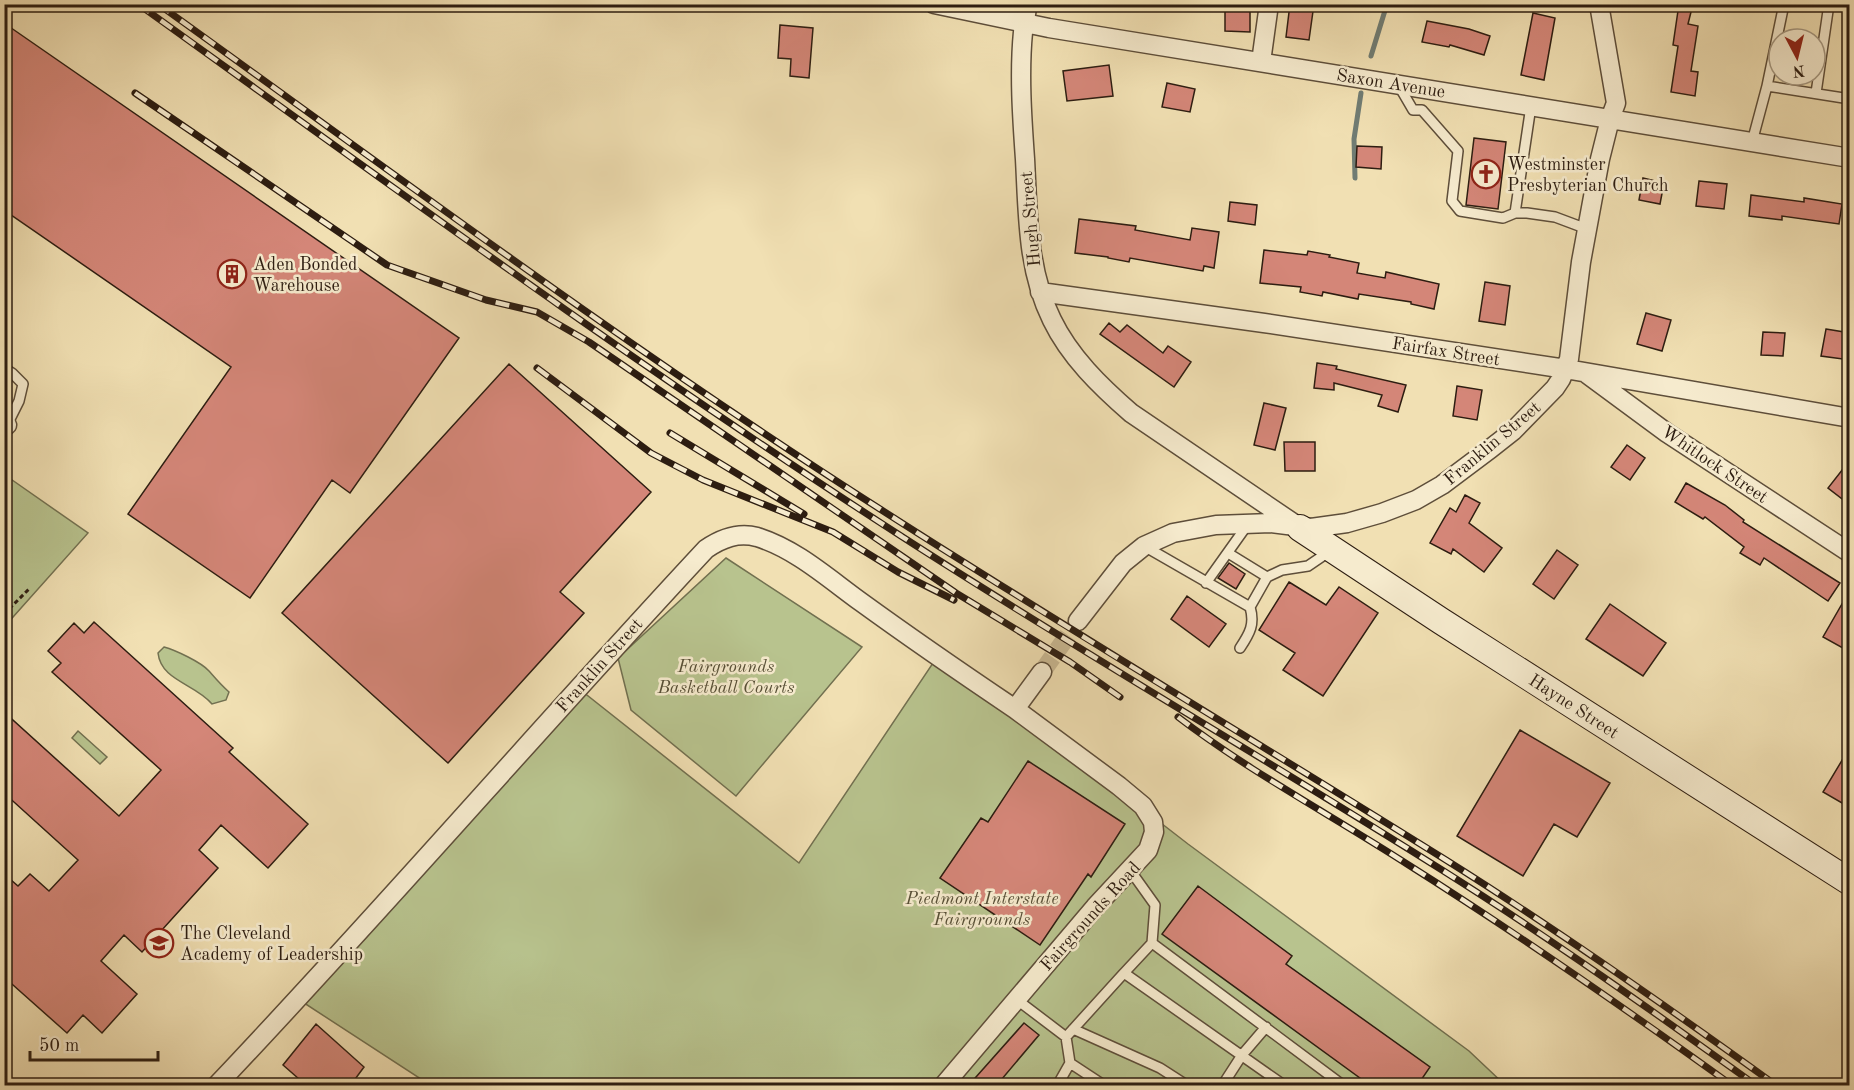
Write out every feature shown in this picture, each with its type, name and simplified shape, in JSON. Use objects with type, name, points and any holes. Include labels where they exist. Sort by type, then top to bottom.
[{"type":"street","name":"Saxon Avenue","points":[[934,4],[1026,14],[1261,62],[1850,158]]},
{"type":"street","points":[[1261,62],[1269,4]]},
{"type":"street","name":"Franklin Street","points":[[1078,621],[1123,563],[1144,546],[1173,533],[1216,525],[1271,524],[1300,528],[1347,523],[1416,500],[1442,485],[1490,449],[1527,417],[1574,370],[1569,359],[1587,229],[1600,159],[1616,103],[1599,4]]},
{"type":"street","name":"Hugh Street","points":[[1026,14],[1022,110],[1030,251],[1040,292],[1052,320],[1065,343],[1085,368],[1131,413],[1300,528]]},
{"type":"street","name":"Fairfax Street","points":[[1040,292],[1574,370],[1850,418]]},
{"type":"street","name":"Whitlock Street","points":[[1574,370],[1850,553]]},
{"type":"street","name":"Hayne Street","points":[[1300,528],[1451,628],[1850,882]]},
{"type":"street","name":"Franklin Street","points":[[216,1086],[306,990],[599,664],[706,549],[717,542],[736,536],[756,537],[798,557],[1015,710]]},
{"type":"street","points":[[1015,710],[1042,672]]},
{"type":"street","name":"Fairgrounds Road","points":[[943,1086],[1095,907],[1149,850],[1153,841],[1154,832],[1149,814],[1119,786],[1015,710]]},
{"type":"lane","points":[[1779,27],[1784,4]]},
{"type":"lane","points":[[1816,93],[1829,4]]},
{"type":"lane","points":[[1398,85],[1413,110],[1422,110],[1458,151],[1452,201],[1460,211],[1503,218],[1515,213],[1527,213],[1555,217],[1587,229]]},
{"type":"lane","points":[[1752,142],[1767,86]]},
{"type":"lane","points":[[1774,87],[1850,99]]},
{"type":"lane","points":[[1515,213],[1531,106]]},
{"type":"lane","points":[[4,368],[23,384],[19,401],[6,424]]},
{"type":"lane","points":[[1206,583],[1248,524]]},
{"type":"lane","points":[[1144,546],[1250,607],[1254,620],[1248,637],[1240,648]]},
{"type":"lane","points":[[1250,607],[1267,577],[1282,570],[1308,566],[1333,549]]},
{"type":"lane","points":[[1228,553],[1267,577]]},
{"type":"lane","points":[[1066,1037],[1152,943],[1155,905],[1130,870]]},
{"type":"lane","points":[[1152,943],[1344,1086]]},
{"type":"lane","points":[[1124,973],[1285,1086]]},
{"type":"lane","points":[[1016,999],[1066,1037],[1070,1063],[1057,1086]]},
{"type":"lane","points":[[1222,1086],[1242,1055],[1266,1027]]},
{"type":"lane","points":[[1073,1029],[1160,1068],[1188,1086]]},
{"type":"lane","points":[[1070,1063],[1105,1086]]},
{"type":"path","points":[[4,614],[29,588]]},
{"type":"path","points":[[62,1080],[68,1086]]},
{"type":"green space","points":[[5,475],[88,533],[5,626]]},
{"type":"green space","name":"Fairgrounds Basketball Courts","points":[[726,558],[862,647],[736,796],[631,710],[618,658]]},
{"type":"green space","points":[[164,647],[188,657],[205,668],[229,692],[226,700],[212,704],[172,676],[165,670],[158,653]]},
{"type":"green space","name":"Piedmont Interstate Fairgrounds","points":[[937,657],[1015,710],[1188,844],[1469,1051],[1505,1085],[430,1085],[298,999],[578,688],[799,863]]},
{"type":"green space","points":[[78,731],[107,757],[100,764],[72,738]]},
{"type":"building","points":[[1290,4],[1314,4],[1309,40],[1286,37]]},
{"type":"building","points":[[1679,4],[1693,4],[1688,24],[1698,26],[1691,71],[1698,72],[1695,96],[1671,92],[1678,46],[1673,45]]},
{"type":"building","points":[[1225,6],[1250,6],[1250,32],[1225,31]]},
{"type":"building","points":[[1533,13],[1555,18],[1544,80],[1521,75]]},
{"type":"building","points":[[1427,21],[1469,29],[1490,36],[1484,55],[1450,45],[1449,47],[1422,42]]},
{"type":"building","name":"Aden Bonded Warehouse","points":[[4,23],[459,338],[350,493],[332,480],[250,598],[128,514],[231,367],[4,210]]},
{"type":"building","points":[[780,25],[813,28],[809,78],[790,76],[791,59],[778,58]]},
{"type":"building","points":[[1109,65],[1113,96],[1067,101],[1063,71]]},
{"type":"building","points":[[1167,83],[1195,89],[1190,112],[1162,107]]},
{"type":"building","name":"Westminster Presbyterian Church","points":[[1474,138],[1506,142],[1498,209],[1466,205]]},
{"type":"building","points":[[1357,146],[1382,147],[1381,169],[1356,167]]},
{"type":"building","points":[[1643,178],[1664,183],[1660,204],[1639,200]]},
{"type":"building","points":[[1699,181],[1727,184],[1724,209],[1696,206]]},
{"type":"building","points":[[1751,195],[1804,202],[1804,198],[1842,204],[1839,224],[1782,216],[1782,220],[1749,216]]},
{"type":"building","points":[[1230,202],[1257,205],[1255,225],[1228,221]]},
{"type":"building","points":[[1079,219],[1136,226],[1135,230],[1190,240],[1192,228],[1219,232],[1214,268],[1204,266],[1203,271],[1130,258],[1129,262],[1075,253]]},
{"type":"building","points":[[1264,250],[1307,255],[1308,251],[1330,255],[1329,257],[1359,263],[1357,273],[1385,278],[1386,272],[1439,284],[1434,309],[1411,304],[1411,302],[1359,294],[1358,299],[1323,292],[1322,296],[1300,292],[1301,287],[1260,283]]},
{"type":"building","points":[[1485,282],[1510,286],[1505,325],[1479,321]]},
{"type":"building","points":[[1646,313],[1671,320],[1662,351],[1637,344]]},
{"type":"building","points":[[1109,323],[1120,332],[1127,325],[1163,353],[1168,346],[1191,362],[1174,387],[1100,334]]},
{"type":"building","points":[[1826,329],[1850,333],[1850,360],[1821,356]]},
{"type":"building","points":[[1763,332],[1785,333],[1783,356],[1761,355]]},
{"type":"building","points":[[1317,363],[1337,366],[1336,369],[1406,385],[1398,412],[1378,406],[1382,395],[1334,383],[1334,390],[1314,388]]},
{"type":"building","points":[[509,364],[651,492],[560,592],[584,613],[448,763],[282,613]]},
{"type":"building","points":[[1457,386],[1482,390],[1477,420],[1453,416]]},
{"type":"building","points":[[1264,403],[1286,408],[1275,450],[1254,445]]},
{"type":"building","points":[[1284,442],[1315,442],[1315,471],[1285,471]]},
{"type":"building","points":[[1627,445],[1645,458],[1630,480],[1611,467]]},
{"type":"building","points":[[1850,460],[1850,505],[1828,488]]},
{"type":"building","points":[[1686,483],[1725,505],[1744,520],[1743,522],[1840,583],[1828,601],[1764,558],[1760,565],[1740,553],[1744,547],[1705,517],[1703,519],[1675,502]]},
{"type":"building","points":[[1465,495],[1480,503],[1469,523],[1502,548],[1484,572],[1453,549],[1451,554],[1430,543],[1450,508],[1456,512]]},
{"type":"building","points":[[1557,550],[1578,565],[1554,599],[1533,584]]},
{"type":"building","points":[[1229,563],[1245,574],[1236,589],[1218,578]]},
{"type":"building","points":[[1289,582],[1326,605],[1339,587],[1378,613],[1323,696],[1283,670],[1295,653],[1259,630]]},
{"type":"building","points":[[1850,590],[1850,652],[1823,637]]},
{"type":"building","points":[[1187,596],[1226,624],[1209,647],[1171,619]]},
{"type":"building","points":[[1610,604],[1666,643],[1643,676],[1586,639]]},
{"type":"building","points":[[94,622],[233,748],[229,752],[308,824],[268,868],[221,825],[199,850],[218,868],[142,952],[124,935],[101,961],[137,994],[102,1033],[83,1015],[67,1033],[4,977],[4,874],[18,886],[30,874],[49,891],[78,860],[4,793],[4,712],[119,816],[161,770],[52,672],[61,663],[48,651],[74,623],[84,633]]},
{"type":"building","points":[[1520,730],[1610,783],[1577,837],[1554,824],[1523,876],[1457,836]]},
{"type":"building","points":[[1850,747],[1850,791],[1842,803],[1823,792]]},
{"type":"building","points":[[1028,761],[1125,824],[1091,877],[1088,874],[1040,945],[940,878],[981,818],[988,822]]},
{"type":"building","points":[[1198,886],[1292,956],[1286,964],[1430,1067],[1417,1086],[1371,1086],[1162,934]]},
{"type":"building","points":[[1024,1023],[1039,1035],[996,1086],[968,1086]]},
{"type":"building","points":[[316,1024],[364,1067],[350,1086],[307,1086],[283,1065]]},
{"type":"waterway","points":[[1371,56],[1387,4]]},
{"type":"waterway","points":[[1355,178],[1354,139],[1361,93]]},
{"type":"tunnel","points":[[1042,672],[1078,621]]},
{"type":"railway","points":[[138,4],[611,342],[804,472],[1035,621],[1375,828],[1482,896],[1601,976],[1757,1086]]},
{"type":"railway","points":[[158,4],[605,325],[788,449],[1021,598],[1530,914],[1777,1086]]},
{"type":"railway","points":[[135,93],[387,265],[486,300],[537,312],[589,342],[956,593],[1070,662],[1120,697]]},
{"type":"railway","points":[[537,368],[651,453],[703,480],[833,532],[898,572],[954,600]]},
{"type":"railway","points":[[670,433],[804,514]]},
{"type":"railway","points":[[1178,717],[1262,775],[1490,917],[1733,1086]]},
{"type":"place","name":"Westminster Presbyterian Church","points":[[1486,174]]},
{"type":"place","name":"Aden Bonded Warehouse","points":[[232,274]]},
{"type":"place","name":"The Cleveland Academy of Leadership","points":[[159,943]]}]
